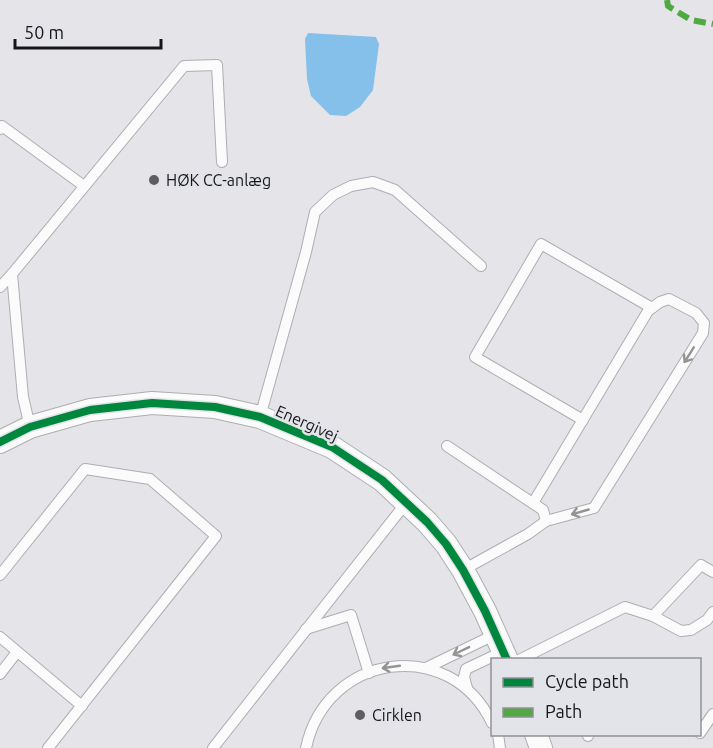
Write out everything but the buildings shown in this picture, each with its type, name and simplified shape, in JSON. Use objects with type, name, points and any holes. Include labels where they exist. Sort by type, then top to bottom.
[{"type":"street","name":"Energivej","points":[[0,442],[30,427],[90,410],[152,403],[215,407],[260,417],[332,447],[382,480],[427,522],[446,544],[463,570],[507,651]]},
{"type":"lane","points":[[0,287],[184,66],[217,65],[222,162]]},
{"type":"lane","points":[[0,129],[2,126],[84,186]]},
{"type":"lane","points":[[260,417],[315,212],[333,195],[351,186],[373,182],[395,189],[481,266]]},
{"type":"lane","points":[[583,420],[475,357],[541,244],[652,308]]},
{"type":"lane","points":[[12,274],[23,397],[30,427]]},
{"type":"lane","points":[[463,570],[528,534],[546,521],[594,508],[703,333],[704,322],[696,314],[669,299],[660,302],[648,311],[533,503]]},
{"type":"lane","points":[[447,446],[543,510],[546,521]]},
{"type":"lane","points":[[0,575],[85,469],[150,479],[216,536],[48,748]]},
{"type":"lane","points":[[213,748],[406,503]]},
{"type":"lane","points":[[653,616],[701,565],[713,572]]},
{"type":"lane","points":[[491,658],[625,607],[653,616],[681,631],[691,630],[707,620],[713,612]]},
{"type":"lane","points":[[306,629],[351,615],[369,673]]},
{"type":"lane","points":[[0,638],[82,706]]},
{"type":"lane","points":[[426,668],[507,651]]},
{"type":"lane","points":[[0,674],[17,652]]},
{"type":"lane","points":[[467,688],[464,677],[466,669],[491,658]]},
{"type":"lane","points":[[306,748],[309,733],[320,711],[336,692],[356,678],[379,669],[402,666],[426,668],[448,676],[467,688],[486,710],[491,721]]},
{"type":"lane","points":[[701,732],[713,714]]},
{"type":"water","points":[[308,33],[376,37],[379,44],[373,90],[360,107],[346,116],[330,115],[311,96],[307,79],[305,39]]},
{"type":"marked path","points":[[667,0],[668,6],[691,20],[713,24]]},
{"type":"cycle path","points":[[0,442],[30,427],[90,410],[152,403],[215,407],[260,417],[332,447],[382,480],[427,522],[446,544],[485,611],[506,658]]},
{"type":"place","name":"HØK CC-anlæg","points":[[154,180]]},
{"type":"place","name":"Cirklen","points":[[360,715]]}]
